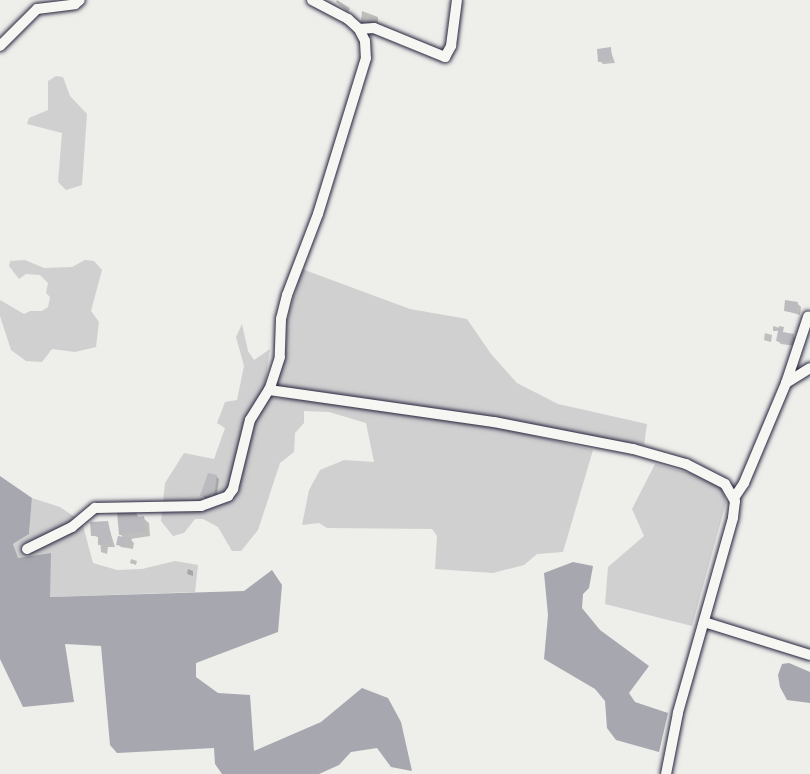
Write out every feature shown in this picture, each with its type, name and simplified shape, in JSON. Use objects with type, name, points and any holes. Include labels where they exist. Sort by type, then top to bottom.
[{"type":"street","points":[[0,46],[37,9],[75,4],[80,0]]},
{"type":"street","points":[[27,549],[72,527],[95,508],[201,506],[228,496],[233,489],[250,421],[269,390],[280,357],[281,319],[287,295],[318,214],[366,58],[365,41],[359,29],[348,19],[312,0]]},
{"type":"street","points":[[359,29],[374,28],[445,57],[451,46],[457,0]]},
{"type":"street","points":[[666,774],[678,713],[730,528],[734,498],[744,483],[786,383],[808,317]]},
{"type":"street","points":[[786,383],[810,368]]},
{"type":"street","points":[[269,390],[494,422],[633,449],[704,471],[725,484],[734,498]]},
{"type":"street","points":[[704,622],[810,655]]},
{"type":"shaded area","points":[[56,76],[63,77],[70,96],[87,114],[82,185],[66,190],[58,182],[62,133],[27,124],[29,118],[48,110],[48,81]]},
{"type":"shaded area","points":[[25,260],[44,268],[72,267],[85,260],[94,261],[102,270],[91,311],[99,322],[96,347],[75,352],[52,349],[42,362],[26,361],[11,350],[0,316],[0,300],[24,314],[42,311],[48,307],[50,297],[46,293],[48,283],[40,275],[26,274],[19,279],[9,266],[10,261]]},
{"type":"shaded area","points":[[302,269],[410,309],[467,319],[491,354],[517,383],[558,404],[647,424],[644,445],[275,386],[286,353],[287,320]]},
{"type":"shaded area","points":[[242,324],[248,351],[254,360],[270,349],[265,384],[273,398],[310,400],[494,426],[593,450],[563,552],[537,554],[524,565],[493,573],[435,569],[437,536],[432,529],[327,528],[319,523],[302,525],[309,490],[320,470],[344,460],[374,462],[366,423],[329,412],[304,411],[304,423],[295,433],[294,452],[280,463],[258,530],[241,551],[232,551],[218,527],[203,519],[195,519],[184,533],[173,536],[161,521],[165,483],[184,453],[214,459],[225,428],[217,423],[225,402],[237,400],[244,366],[236,337]]},
{"type":"shaded area","points":[[655,464],[709,478],[723,490],[726,503],[692,626],[605,604],[608,567],[644,536],[632,509]]},
{"type":"shaded area","points":[[0,476],[32,498],[29,534],[13,544],[18,558],[51,553],[50,597],[244,591],[272,570],[282,585],[278,632],[196,663],[196,677],[218,693],[250,695],[254,751],[321,722],[362,688],[388,698],[401,722],[412,771],[391,767],[377,748],[351,752],[339,765],[319,774],[222,774],[215,764],[214,748],[117,753],[110,745],[101,646],[65,644],[74,702],[23,707],[0,659]]},
{"type":"shaded area","points":[[32,498],[60,507],[82,522],[93,563],[117,570],[142,569],[175,561],[198,565],[195,592],[49,597],[17,558],[13,544],[29,534]]},
{"type":"shaded area","points":[[573,562],[593,566],[589,588],[583,594],[582,608],[600,630],[649,666],[629,693],[635,702],[668,713],[659,752],[616,740],[607,728],[605,701],[595,689],[544,659],[548,615],[544,573]]},
{"type":"shaded area","points":[[789,663],[810,672],[810,703],[787,700],[780,687],[778,675],[782,664]]},
{"type":"building","points":[[611,47],[612,60],[598,62],[597,49]]},
{"type":"building","points":[[785,300],[798,302],[797,313],[784,311]]},
{"type":"building","points":[[779,326],[784,327],[783,332],[794,334],[793,344],[776,341]]},
{"type":"building","points":[[208,473],[217,475],[214,497],[200,496]]},
{"type":"building","points":[[136,510],[137,517],[144,516],[146,531],[119,535],[117,512]]},
{"type":"building","points":[[108,521],[113,544],[98,545],[98,536],[91,536],[90,522]]},
{"type":"building","points":[[118,536],[132,538],[130,547],[116,545]]}]
